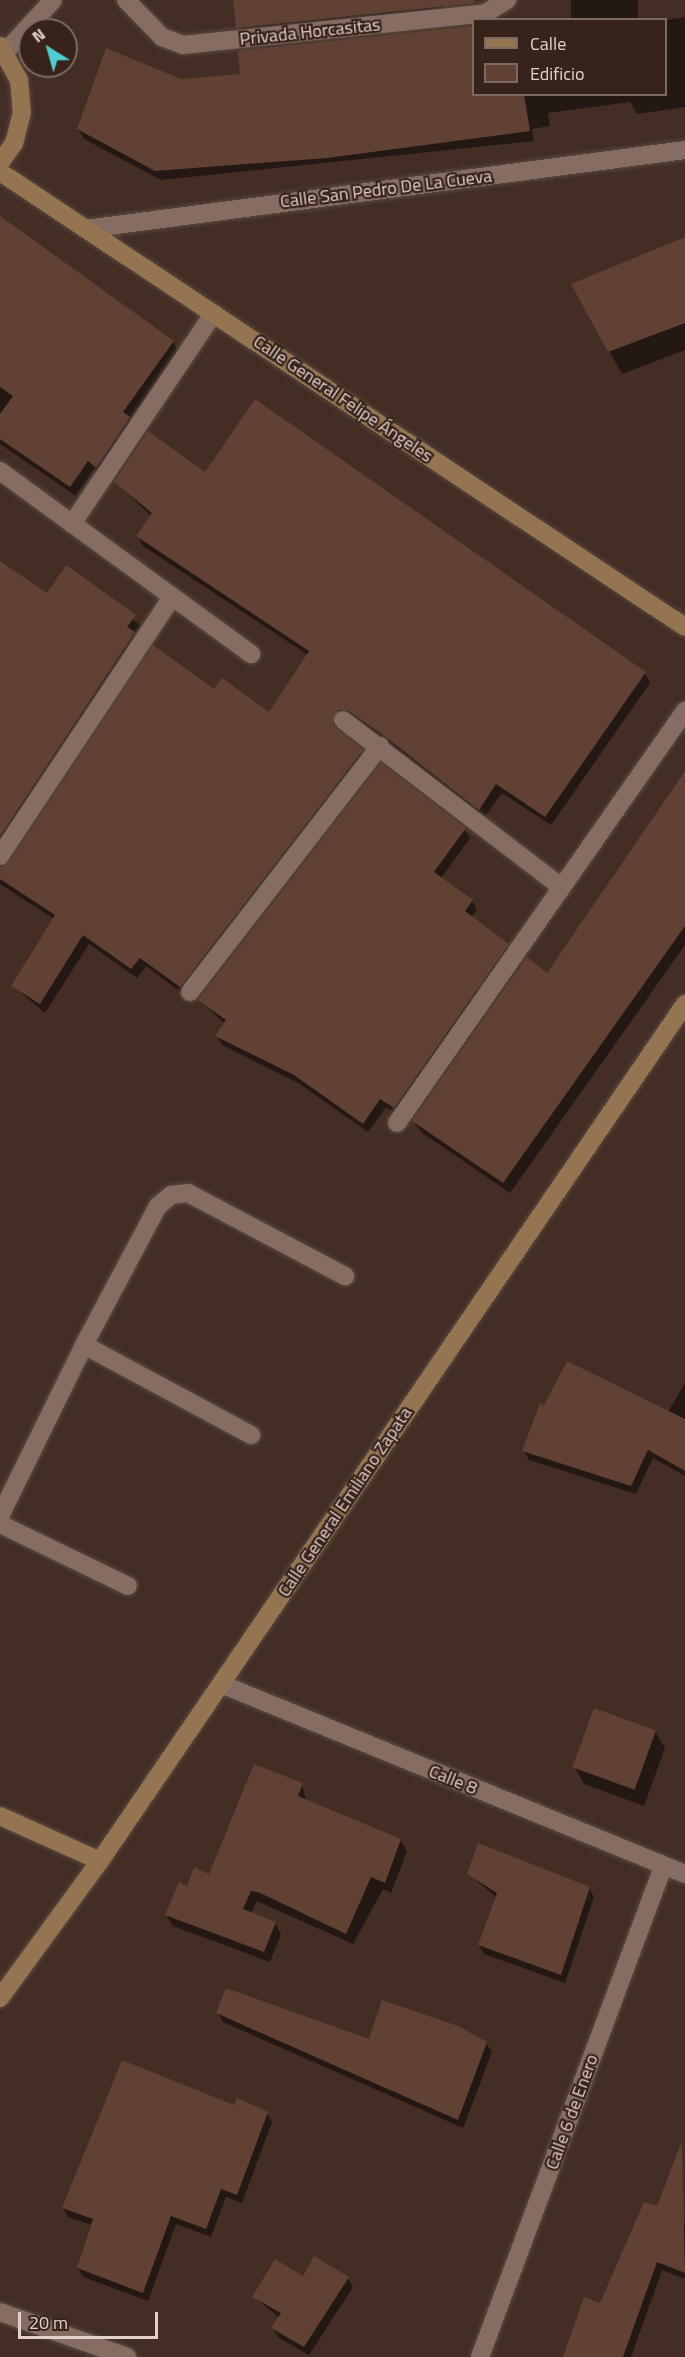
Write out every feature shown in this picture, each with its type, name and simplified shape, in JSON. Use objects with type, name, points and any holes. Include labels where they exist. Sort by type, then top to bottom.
[{"type":"street","points":[[0,162],[14,143],[22,112],[19,80],[3,49],[53,0]]},
{"type":"street","name":"Privada Horcasitas","points":[[126,0],[162,37],[183,45],[486,13],[507,0]]},
{"type":"street","name":"Calle San Pedro De La Cueva","points":[[86,229],[685,150]]},
{"type":"street","name":"Calle General Felipe Ángeles","points":[[0,172],[685,627]]},
{"type":"street","points":[[72,524],[214,313]]},
{"type":"street","points":[[0,471],[251,654]]},
{"type":"street","points":[[0,856],[172,597]]},
{"type":"street","points":[[397,1123],[560,886],[685,711]]},
{"type":"street","points":[[343,720],[380,746],[560,886]]},
{"type":"street","points":[[190,992],[380,746]]},
{"type":"street","name":"Calle General Emiliano Zapata","points":[[0,1998],[99,1861],[685,1004]]},
{"type":"street","points":[[0,1516],[84,1345],[158,1206],[171,1195],[188,1193],[345,1276]]},
{"type":"street","points":[[84,1345],[251,1435]]},
{"type":"street","points":[[0,1524],[128,1586]]},
{"type":"street","name":"Calle 8","points":[[220,1684],[663,1867],[685,1874]]},
{"type":"street","points":[[0,1816],[99,1861]]},
{"type":"street","name":"Calle 6 de Enero","points":[[480,2357],[663,1867]]},
{"type":"street","points":[[0,2312],[127,2357]]},
{"type":"building","points":[[233,0],[474,0],[474,3],[236,28]]},
{"type":"building","points":[[472,26],[472,96],[524,96],[530,131],[327,158],[155,171],[77,129],[106,48],[181,79],[240,74],[238,51]]},
{"type":"building","points":[[0,216],[174,341],[123,412],[130,417],[96,468],[88,461],[70,487],[0,439],[0,414],[13,396],[0,387]]},
{"type":"building","points":[[685,237],[685,323],[608,352],[571,284]]},
{"type":"building","points":[[255,399],[646,672],[545,817],[496,784],[479,810],[386,737],[349,711],[338,710],[333,725],[363,750],[180,987],[140,958],[131,969],[83,935],[40,1004],[11,986],[55,915],[0,879],[0,867],[9,862],[153,645],[214,689],[222,678],[269,712],[309,651],[136,536],[152,513],[114,482],[148,431],[205,472]]},
{"type":"building","points":[[0,561],[47,593],[66,565],[136,615],[127,627],[135,632],[0,836]]},
{"type":"building","points":[[381,763],[466,828],[434,872],[473,900],[465,911],[509,944],[394,1108],[380,1099],[363,1124],[294,1075],[215,1036],[226,1020],[198,1000]]},
{"type":"building","points":[[685,771],[685,926],[503,1183],[412,1121],[527,957],[547,973]]},
{"type":"building","points":[[567,1361],[685,1419],[685,1471],[648,1450],[631,1486],[522,1451],[540,1403],[544,1405]]},
{"type":"building","points":[[594,1708],[656,1731],[634,1790],[572,1767]]},
{"type":"building","points":[[254,1764],[303,1783],[298,1796],[401,1839],[385,1883],[371,1877],[346,1934],[258,1892],[251,1891],[243,1909],[276,1922],[264,1952],[165,1915],[179,1882],[187,1886],[194,1867],[209,1874]]},
{"type":"building","points":[[478,1843],[590,1887],[561,1975],[478,1945],[497,1893],[467,1874]]},
{"type":"building","points":[[226,1988],[369,2039],[382,2000],[458,2026],[487,2042],[458,2120],[216,2013]]},
{"type":"building","points":[[122,2060],[234,2105],[237,2098],[268,2112],[237,2195],[221,2189],[206,2229],[171,2216],[143,2293],[77,2268],[93,2219],[62,2208]]},
{"type":"building","points":[[682,2141],[685,2273],[657,2262],[623,2357],[563,2357],[584,2297],[600,2303],[644,2202],[657,2206]]},
{"type":"building","points":[[314,2256],[349,2277],[304,2347],[271,2328],[281,2313],[252,2297],[275,2259],[303,2276]]}]
